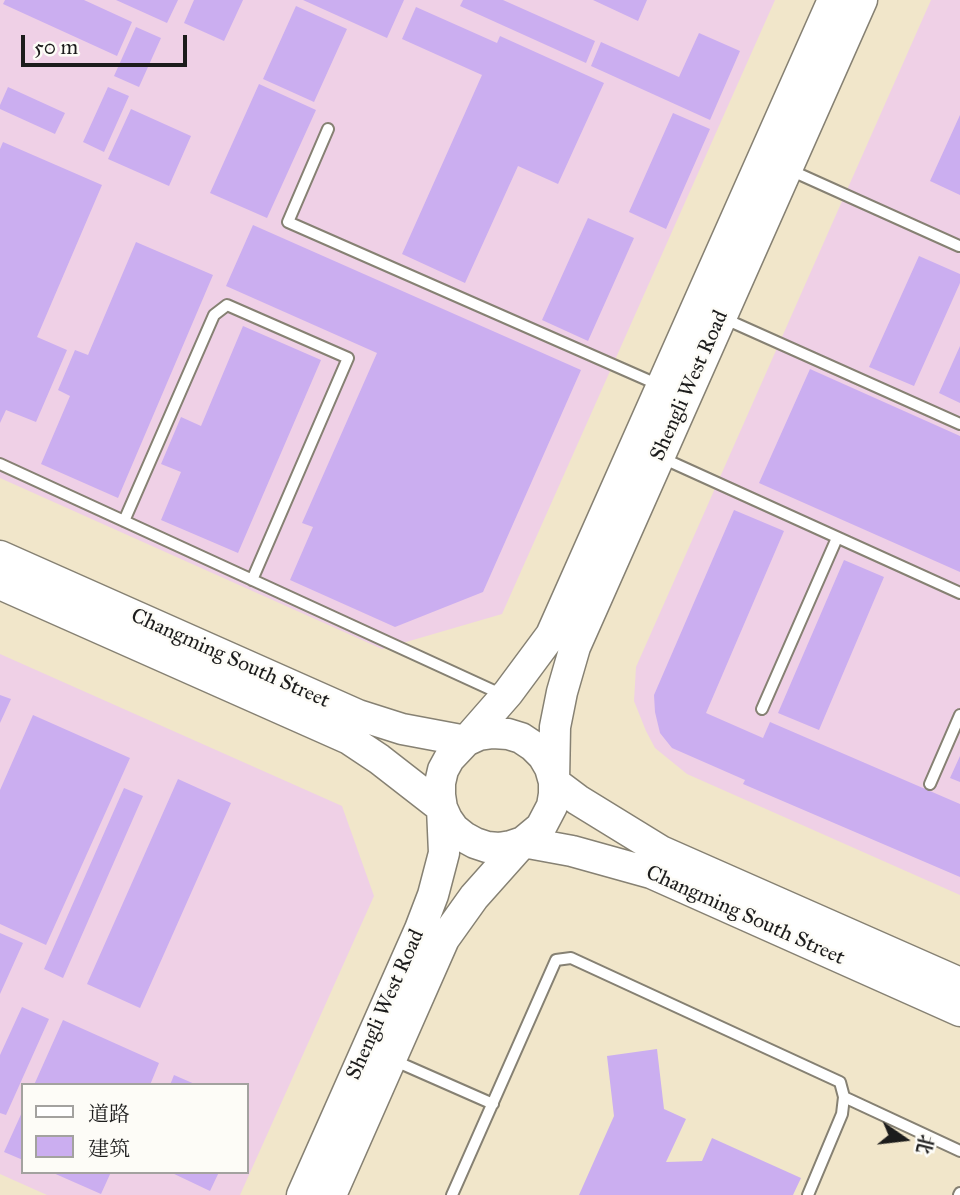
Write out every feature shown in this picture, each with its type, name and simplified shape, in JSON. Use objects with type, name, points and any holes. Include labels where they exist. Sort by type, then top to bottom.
[{"type":"main road","name":"Shengli West Road","points":[[467,741],[506,696],[551,635],[833,0]]},
{"type":"main road","name":"Shengli West Road","points":[[554,782],[555,727],[575,647],[862,0]]},
{"type":"main road","name":"Changming South Street","points":[[0,556],[358,716],[402,729],[467,741]]},
{"type":"main road","name":"Changming South Street","points":[[0,584],[349,739],[442,808]]},
{"type":"main road","points":[[494,733],[521,738],[543,756],[554,782],[552,806],[541,827],[523,842],[499,848],[475,844],[464,838],[454,829],[442,808],[440,783],[443,770],[449,759],[467,741],[479,736],[494,733]]},
{"type":"main road","name":"Changming South Street","points":[[554,782],[578,800],[661,850],[960,984]]},
{"type":"main road","name":"Shengli West Road","points":[[302,1195],[433,895],[444,853],[442,808]]},
{"type":"main road","name":"Shengli West Road","points":[[331,1195],[444,939],[474,897],[523,842]]},
{"type":"main road","name":"Changming South Street","points":[[523,842],[572,851],[650,873],[960,1011]]},
{"type":"lane","points":[[328,129],[288,222],[662,386]]},
{"type":"lane","points":[[787,169],[959,246]]},
{"type":"lane","points":[[124,521],[214,315],[227,306],[348,358],[252,580]]},
{"type":"lane","points":[[721,317],[960,424]]},
{"type":"lane","points":[[659,457],[960,593]]},
{"type":"lane","points":[[0,464],[506,696]]},
{"type":"lane","points":[[762,709],[837,538]]},
{"type":"lane","points":[[930,784],[960,715]]},
{"type":"lane","points":[[452,1195],[556,960],[571,958],[840,1082],[844,1097],[842,1114],[808,1195]]},
{"type":"lane","points":[[391,1059],[493,1104]]},
{"type":"lane","points":[[844,1097],[960,1151]]},
{"type":"shaded area","points":[[0,0],[775,0],[502,614],[382,649],[0,478]]},
{"type":"shaded area","points":[[931,0],[960,0],[960,895],[687,774],[655,748],[634,701],[636,667]]},
{"type":"shaded area","points":[[0,654],[342,806],[374,896],[240,1195],[47,1195],[0,1174]]},
{"type":"building","points":[[5,0],[84,0],[132,22],[117,56],[3,4]]},
{"type":"building","points":[[116,0],[178,0],[167,23]]},
{"type":"building","points":[[194,0],[243,0],[224,41],[184,23]]},
{"type":"building","points":[[303,0],[404,0],[387,38]]},
{"type":"building","points":[[463,0],[503,0],[595,41],[586,63],[460,6]]},
{"type":"building","points":[[593,0],[647,0],[638,21]]},
{"type":"building","points":[[296,6],[347,29],[314,102],[263,79]]},
{"type":"building","points":[[416,7],[497,43],[500,36],[604,83],[558,184],[518,166],[465,283],[402,254],[482,75],[402,39]]},
{"type":"building","points":[[136,27],[161,38],[139,87],[114,76]]},
{"type":"building","points":[[699,33],[740,51],[710,120],[591,66],[601,42],[679,77]]},
{"type":"building","points":[[259,84],[316,110],[267,218],[210,193]]},
{"type":"building","points":[[8,87],[65,113],[55,134],[0,109]]},
{"type":"building","points":[[108,87],[129,96],[104,152],[83,142]]},
{"type":"building","points":[[131,109],[191,136],[169,186],[108,159]]},
{"type":"building","points":[[673,113],[710,129],[666,229],[629,212]]},
{"type":"building","points":[[960,115],[960,195],[930,181]]},
{"type":"building","points":[[3,142],[102,185],[37,337],[67,350],[36,422],[6,410],[0,423],[0,149]]},
{"type":"building","points":[[588,218],[634,238],[588,341],[542,320]]},
{"type":"building","points":[[253,225],[581,370],[483,592],[395,627],[290,580],[313,527],[302,523],[377,353],[226,286]]},
{"type":"building","points":[[136,242],[213,275],[118,498],[41,464],[70,396],[58,390],[75,350],[88,355]]},
{"type":"building","points":[[919,256],[960,274],[960,283],[914,386],[869,367]]},
{"type":"building","points":[[243,326],[321,360],[238,553],[161,520],[181,472],[161,464],[181,417],[201,426]]},
{"type":"building","points":[[960,346],[960,403],[939,393]]},
{"type":"building","points":[[810,369],[960,436],[960,572],[759,483]]},
{"type":"building","points":[[734,510],[784,531],[706,713],[763,738],[770,722],[960,804],[960,877],[743,784],[745,780],[672,748],[660,733],[654,695]]},
{"type":"building","points":[[844,560],[884,577],[819,730],[778,713]]},
{"type":"building","points":[[0,695],[11,699],[0,723]]},
{"type":"building","points":[[33,715],[130,758],[46,945],[0,924],[0,790]]},
{"type":"building","points":[[960,756],[960,782],[950,778]]},
{"type":"building","points":[[178,779],[231,803],[140,1008],[87,984]]},
{"type":"building","points":[[124,788],[143,796],[63,978],[44,969]]},
{"type":"building","points":[[0,933],[23,943],[0,994]]},
{"type":"building","points":[[22,1007],[49,1019],[6,1115],[0,1113],[0,1055]]},
{"type":"building","points":[[63,1020],[159,1063],[151,1083],[35,1083]]},
{"type":"building","points":[[657,1049],[664,1109],[686,1119],[666,1162],[702,1161],[712,1138],[801,1178],[793,1195],[579,1195],[614,1116],[607,1056]]},
{"type":"building","points":[[174,1075],[192,1083],[171,1083]]},
{"type":"building","points":[[21,1114],[21,1159],[4,1152]]},
{"type":"building","points":[[56,1174],[110,1174],[101,1194]]},
{"type":"building","points":[[174,1174],[218,1174],[210,1191]]}]
